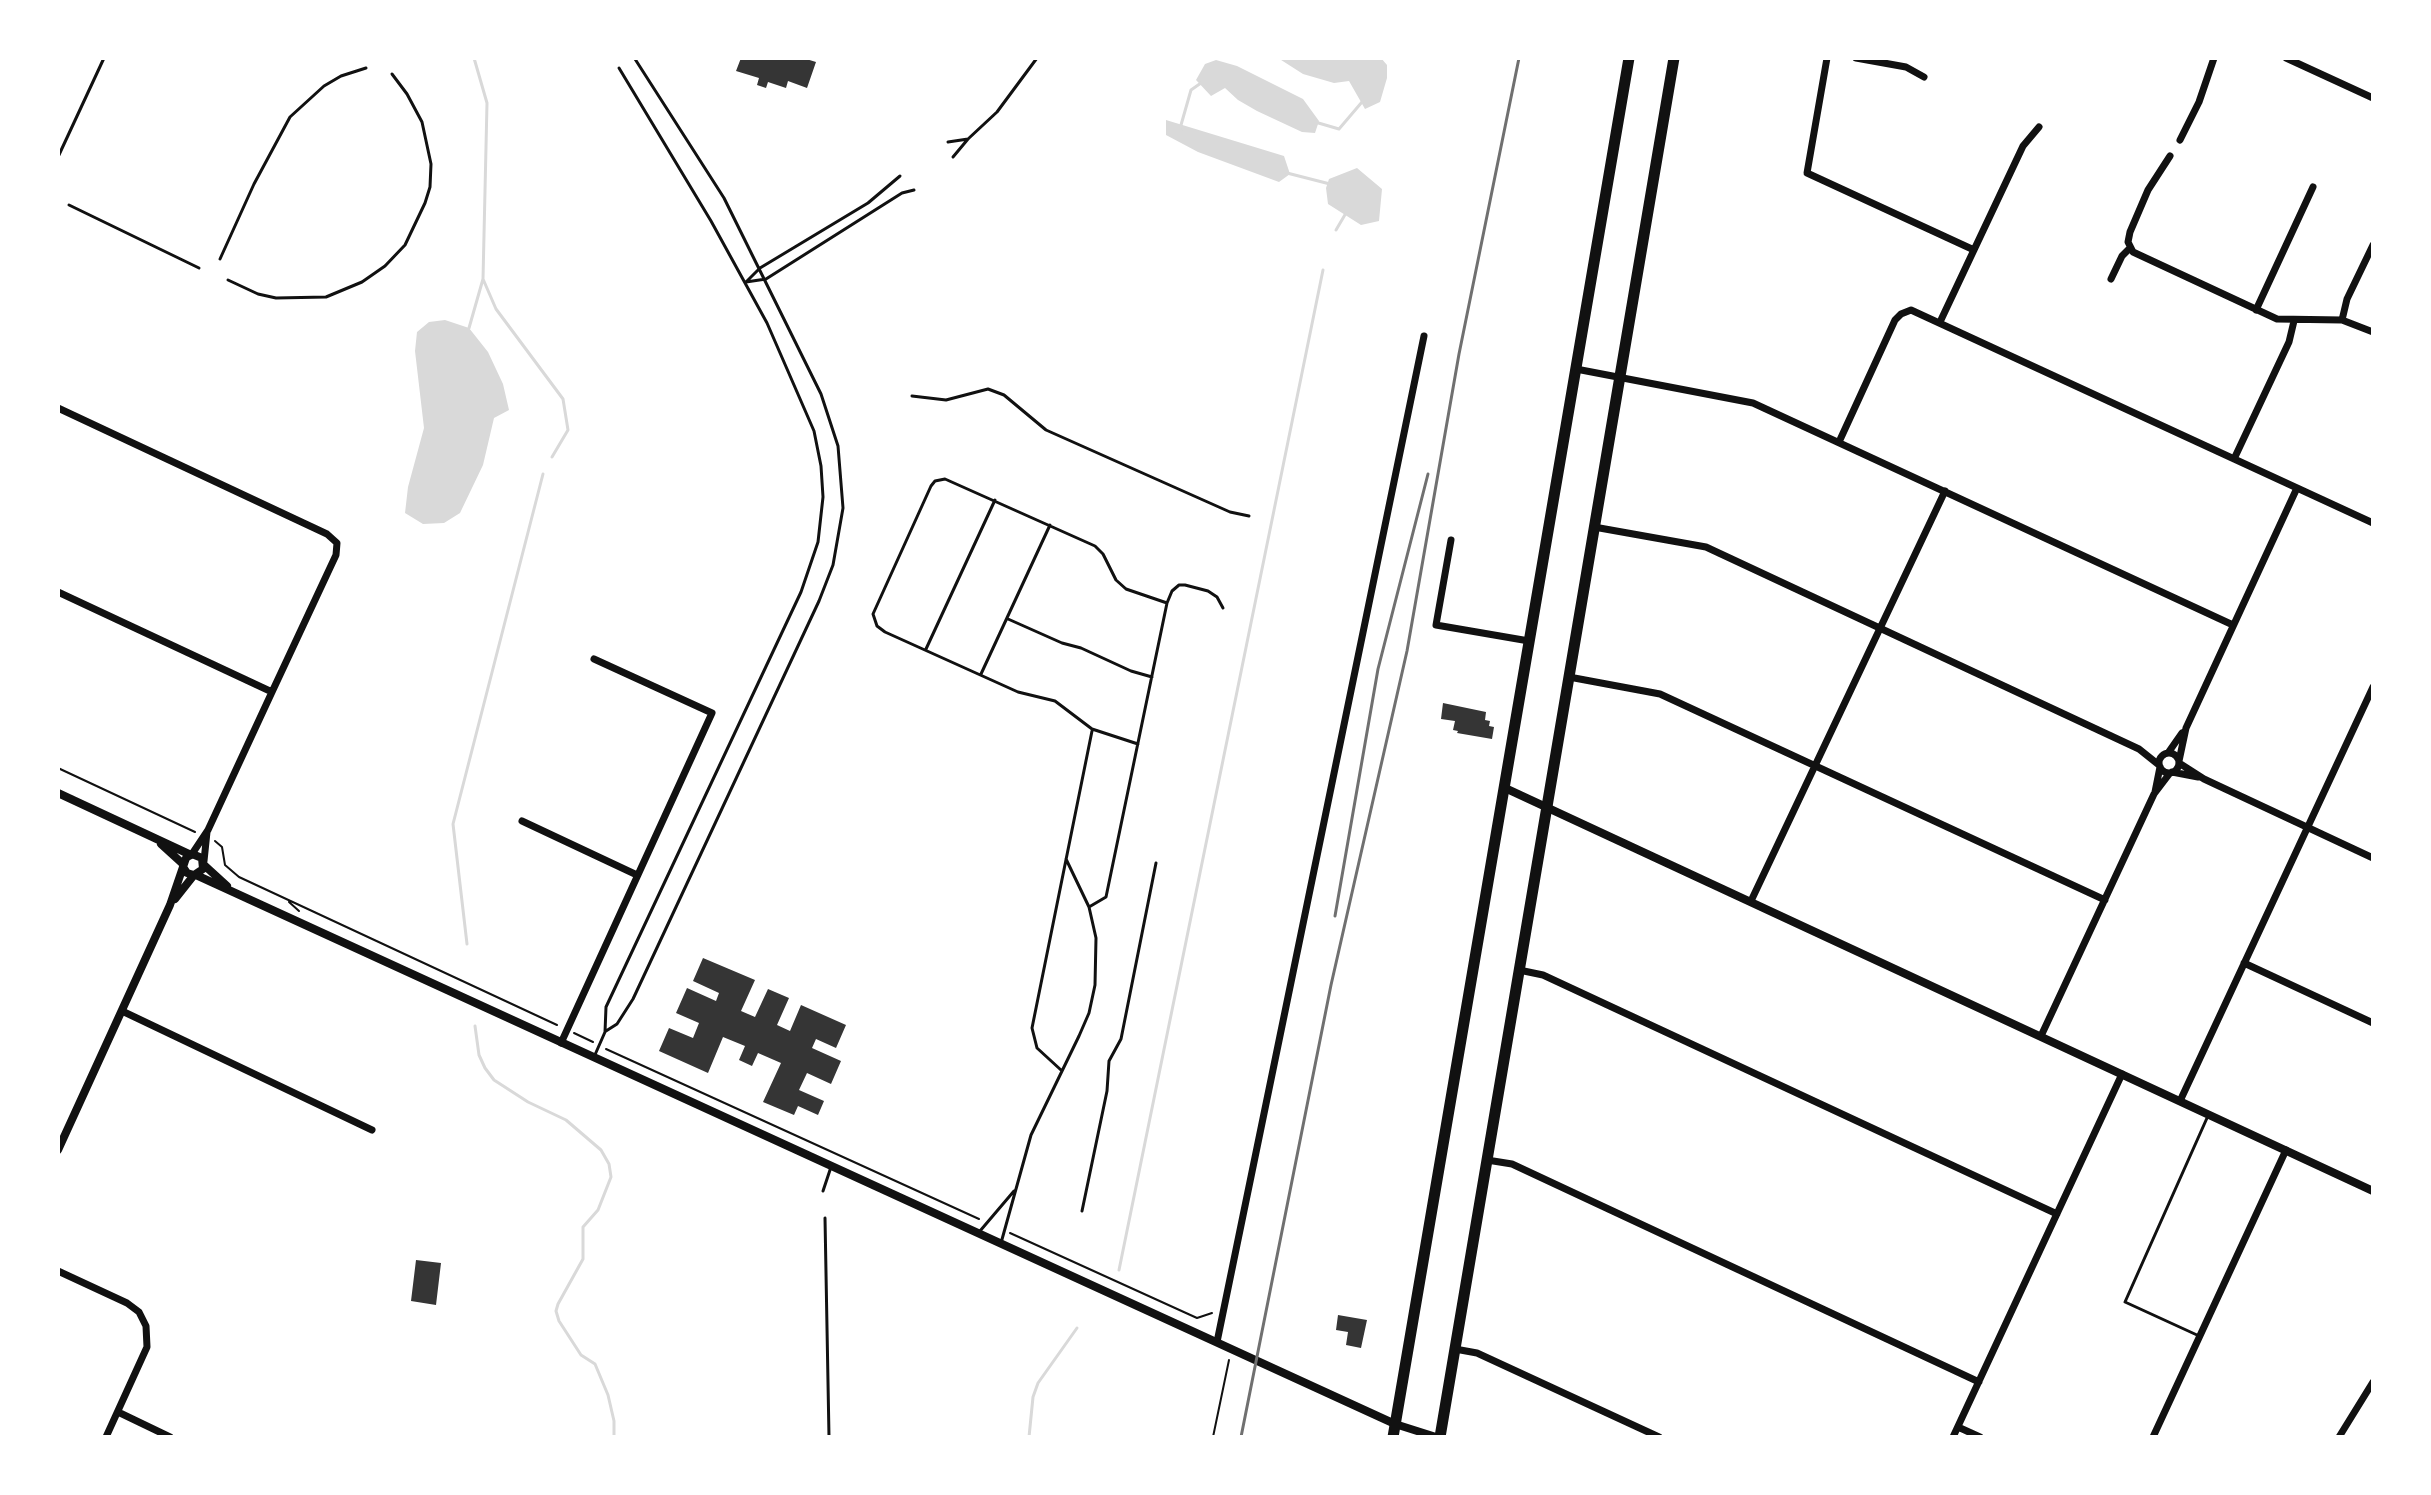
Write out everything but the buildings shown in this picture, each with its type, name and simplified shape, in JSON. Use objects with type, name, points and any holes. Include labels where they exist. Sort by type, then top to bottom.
[{"type":"highway","points":[[1393,1437],[1629,58]]},
{"type":"highway","points":[[1438,1437],[1674,58]]},
{"type":"street","points":[[1827,58],[1807,173],[1974,250]]},
{"type":"street","points":[[1856,58],[1914,69],[1924,77]]},
{"type":"street","points":[[2180,140],[2199,102],[2214,58]]},
{"type":"street","points":[[2286,58],[2373,98]]},
{"type":"street","points":[[1940,322],[2023,146],[2039,127]]},
{"type":"street","points":[[2111,279],[2122,256],[2130,248],[2130,232],[2140,207],[2170,156]]},
{"type":"street","points":[[2256,310],[2313,187]]},
{"type":"street","points":[[2342,320],[2347,299],[2373,245]]},
{"type":"street","points":[[2130,248],[2137,255],[2277,319],[2342,320],[2373,332]]},
{"type":"street","points":[[1839,442],[1895,320],[1905,312],[1916,311],[2373,523]]},
{"type":"street","points":[[2234,459],[2289,342],[2294,321]]},
{"type":"street","points":[[1217,1342],[1424,336]]},
{"type":"street","points":[[1576,369],[1744,400],[2233,625]]},
{"type":"street","points":[[58,408],[327,534],[337,543],[336,555],[206,834],[183,865],[170,905],[58,1150]]},
{"type":"street","points":[[2041,1036],[2154,794],[2161,757],[2186,728],[2297,488]]},
{"type":"street","points":[[1751,901],[1945,491]]},
{"type":"street","points":[[1594,527],[1700,545],[2139,749],[2164,771],[2204,779]]},
{"type":"street","points":[[1451,540],[1436,625],[1529,641]]},
{"type":"street","points":[[58,592],[272,692]]},
{"type":"street","points":[[561,1043],[712,713],[594,659]]},
{"type":"street","points":[[1569,677],[1660,694],[2105,900]]},
{"type":"street","points":[[2180,1101],[2372,689]]},
{"type":"street","points":[[2154,794],[2179,762],[2186,728]]},
{"type":"street","points":[[2139,749],[2174,754],[2179,762],[2204,779],[2373,858]]},
{"type":"street","points":[[1505,788],[2373,1191]]},
{"type":"street","points":[[58,793],[158,841],[199,856],[234,891]]},
{"type":"street","points":[[522,821],[637,875]]},
{"type":"street","points":[[170,905],[204,863],[206,834]]},
{"type":"street","points":[[158,841],[183,865],[187,873],[234,891],[1395,1424],[1438,1437]]},
{"type":"street","points":[[2244,963],[2373,1023]]},
{"type":"street","points":[[1519,970],[1543,975],[2057,1214]]},
{"type":"street","points":[[122,1011],[372,1130]]},
{"type":"street","points":[[1953,1437],[2122,1074]]},
{"type":"street","points":[[2153,1437],[2286,1150]]},
{"type":"street","points":[[1487,1160],[1512,1164],[1979,1382]]},
{"type":"street","points":[[58,1271],[127,1303],[144,1319],[148,1333],[147,1347],[106,1437]]},
{"type":"street","points":[[1455,1349],[1477,1353],[1659,1437]]},
{"type":"street","points":[[2339,1437],[2373,1382]]},
{"type":"street","points":[[118,1412],[170,1437]]},
{"type":"street","points":[[1958,1427],[1980,1437]]},
{"type":"lane","points":[[58,157],[104,58]]},
{"type":"lane","points":[[953,157],[997,112],[1037,58]]},
{"type":"lane","points":[[605,1032],[625,1015],[819,601],[840,536],[843,486],[835,430],[766,279],[724,198],[635,59]]},
{"type":"lane","points":[[220,259],[254,184],[290,117],[324,86],[341,76],[366,68]]},
{"type":"lane","points":[[594,1058],[605,1032],[606,1007],[801,592],[818,542],[823,497],[817,441],[805,407],[746,282],[619,68]]},
{"type":"lane","points":[[228,280],[258,294],[276,298],[326,297],[362,282],[385,266],[405,245],[425,203],[430,187],[431,164],[422,122],[392,74]]},
{"type":"lane","points":[[948,142],[968,139]]},
{"type":"lane","points":[[746,282],[760,268],[868,203],[900,176]]},
{"type":"lane","points":[[746,282],[766,279],[902,193],[914,190]]},
{"type":"lane","points":[[69,205],[199,268]]},
{"type":"lane","points":[[912,396],[946,400],[988,389],[1004,395],[1046,430],[1230,512],[1249,516]]},
{"type":"lane","points":[[1138,744],[1092,729],[1055,701],[1018,692],[885,632],[873,619],[876,606],[935,481],[952,481],[1095,546],[1103,554],[1116,580],[1126,589],[1167,603]]},
{"type":"lane","points":[[926,650],[995,500]]},
{"type":"lane","points":[[981,674],[1050,525]]},
{"type":"lane","points":[[1089,907],[1106,897],[1172,591],[1179,585],[1185,585],[1208,591],[1217,597],[1223,608]]},
{"type":"lane","points":[[1007,619],[1152,677]]},
{"type":"lane","points":[[1061,1070],[1037,1048],[1032,1028],[1092,729]]},
{"type":"lane","points":[[1001,1244],[1031,1135],[1089,1013],[1095,985],[1097,947],[1089,907],[1066,859]]},
{"type":"lane","points":[[1082,1211],[1107,1091],[1109,1061],[1121,1039],[1156,863]]},
{"type":"lane","points":[[2200,1337],[2125,1302],[2209,1114]]},
{"type":"lane","points":[[823,1191],[831,1167]]},
{"type":"lane","points":[[977,1233],[989,1223],[1017,1187]]},
{"type":"lane","points":[[825,1218],[829,1437]]},
{"type":"path","points":[[58,768],[206,834],[220,844],[230,872],[989,1223]]},
{"type":"path","points":[[1004,1230],[1197,1318],[1212,1313]]},
{"type":"path","points":[[1213,1437],[1229,1360]]},
{"type":"shaded area","points":[[1278,58],[1381,58],[1387,65],[1387,78],[1380,102],[1365,109],[1349,81],[1334,83],[1303,74]]},
{"type":"shaded area","points":[[1216,60],[1237,66],[1303,99],[1319,121],[1315,133],[1302,132],[1257,111],[1225,88],[1211,96],[1196,80],[1205,64]]},
{"type":"shaded area","points":[[1166,120],[1284,156],[1290,174],[1279,182],[1198,152],[1166,135]]},
{"type":"shaded area","points":[[1357,168],[1382,189],[1379,221],[1361,225],[1328,204],[1326,188],[1329,179]]},
{"type":"shaded area","points":[[445,320],[469,328],[488,352],[503,384],[509,410],[494,418],[483,465],[460,513],[444,523],[423,524],[405,513],[408,487],[424,428],[415,351],[417,332],[429,322]]},
{"type":"waterway","points":[[469,328],[483,279],[487,103],[474,58]]},
{"type":"waterway","points":[[1183,129],[1181,125],[1191,90],[1201,83]]},
{"type":"waterway","points":[[1315,122],[1339,129],[1362,102]]},
{"type":"waterway","points":[[1287,173],[1330,184]]},
{"type":"waterway","points":[[1336,230],[1346,213]]},
{"type":"waterway","points":[[1119,1270],[1323,270]]},
{"type":"waterway","points":[[483,279],[496,309],[563,399],[568,430],[552,457]]},
{"type":"waterway","points":[[467,944],[453,824],[543,474]]},
{"type":"waterway","points":[[475,1026],[479,1055],[494,1080],[528,1102],[566,1120],[601,1150],[609,1164],[611,1177],[598,1210],[583,1227],[583,1259],[556,1311],[581,1355],[595,1364],[608,1395],[614,1437]]},
{"type":"waterway","points":[[1029,1437],[1033,1397],[1038,1383],[1077,1328]]},
{"type":"railway","points":[[1241,1437],[1331,985],[1407,651],[1459,354],[1519,58]]},
{"type":"railway","points":[[1335,916],[1378,669],[1428,474]]}]
